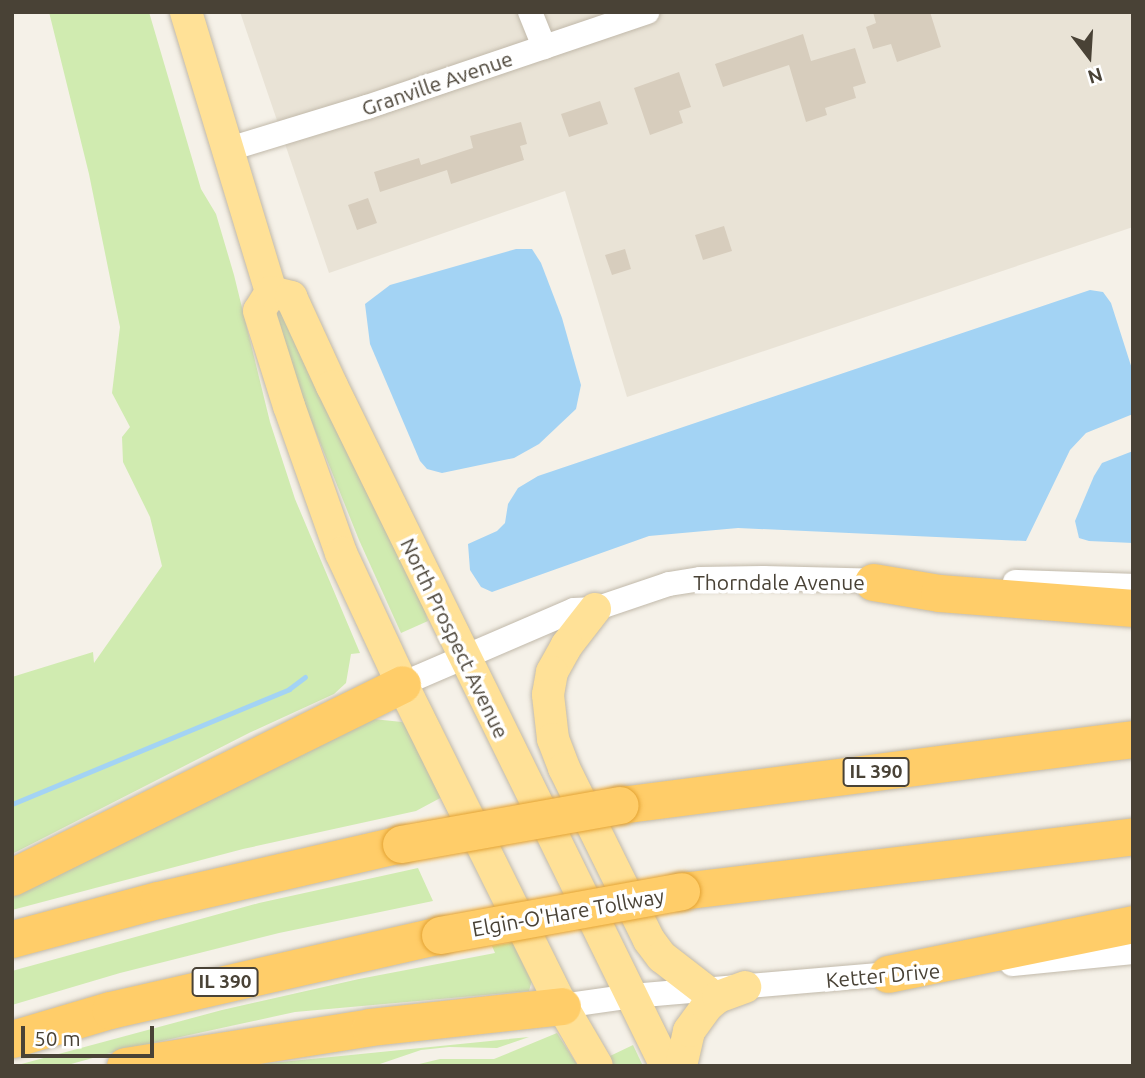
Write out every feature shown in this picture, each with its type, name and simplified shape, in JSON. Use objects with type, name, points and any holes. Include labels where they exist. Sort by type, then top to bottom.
[{"type":"highway","points":[[873,582],[939,593],[1133,608]]},
{"type":"highway","points":[[12,877],[402,684]]},
{"type":"highway","name":"IL 390","points":[[12,939],[158,900],[401,844],[620,805],[1133,739]]},
{"type":"highway","name":"Elgin-O'Hare Tollway","points":[[12,1039],[110,1010],[440,935],[681,891],[1133,836]]},
{"type":"highway","points":[[888,974],[1133,924]]},
{"type":"highway","points":[[125,1066],[370,1027],[562,1006]]},
{"type":"main road","points":[[186,12],[271,292],[259,311],[341,553],[402,684],[562,1006],[597,1066]]},
{"type":"main road","name":"North Prospect Avenue","points":[[271,292],[291,297],[666,1066]]},
{"type":"main road","points":[[595,609],[567,645],[552,672],[548,695],[553,739],[564,768],[649,940],[662,957],[706,991]]},
{"type":"main road","points":[[681,1066],[689,1031],[707,1006],[718,997],[745,987]]},
{"type":"street","points":[[530,12],[544,47]]},
{"type":"street","name":"Granville Avenue","points":[[226,150],[367,107],[647,12]]},
{"type":"street","name":"Thorndale Avenue","points":[[402,684],[464,655],[574,610],[595,609],[669,584],[700,579],[873,582],[940,579],[1133,586]]},
{"type":"street","name":"Ketter Drive","points":[[562,1006],[632,996],[1133,952]]},
{"type":"shaded area","points":[[240,12],[1133,12],[1133,227],[627,397],[565,191],[329,273]]},
{"type":"green space","points":[[49,12],[149,12],[201,189],[216,214],[270,422],[295,499],[360,653],[351,654],[346,683],[334,694],[249,733],[12,854],[12,677],[93,652],[94,663],[162,566],[150,517],[123,462],[122,437],[130,427],[112,393],[120,327],[89,174]]},
{"type":"green space","points":[[284,310],[421,597],[428,621],[401,633],[359,540],[283,350],[272,314]]},
{"type":"green space","points":[[373,719],[402,722],[409,728],[444,796],[416,811],[243,849],[12,910],[12,890],[334,734]]},
{"type":"green space","points":[[418,868],[433,901],[279,933],[120,973],[12,1005],[12,971],[259,903]]},
{"type":"green space","points":[[516,942],[533,977],[529,991],[295,1012],[125,1049],[64,1066],[14,1066],[222,1010],[359,979],[495,953],[492,946]]},
{"type":"green space","points":[[557,1033],[578,1066],[411,1066],[440,1059],[494,1059]]},
{"type":"green space","points":[[529,1037],[497,1048],[449,1047],[421,1050],[374,1066],[241,1066]]},
{"type":"green space","points":[[633,1045],[643,1066],[613,1066],[610,1056]]},
{"type":"water","points":[[516,249],[532,249],[541,263],[562,318],[581,385],[576,409],[539,444],[514,458],[442,473],[427,469],[420,461],[370,344],[365,304],[390,285]]},
{"type":"water","points":[[1090,290],[1103,292],[1111,303],[1133,372],[1133,414],[1086,433],[1070,450],[1026,541],[738,528],[649,536],[492,592],[481,587],[470,570],[468,544],[497,531],[505,523],[508,504],[518,488],[538,476]]},
{"type":"water","points":[[1133,451],[1133,543],[1079,538],[1075,521],[1102,463]]},
{"type":"building","points":[[873,12],[930,12],[941,47],[897,62],[891,44],[873,49],[866,27],[876,23]]},
{"type":"building","points":[[803,34],[811,61],[855,48],[866,83],[853,87],[856,98],[825,108],[827,115],[806,122],[789,65],[723,87],[715,64]]},
{"type":"building","points":[[679,72],[691,107],[679,111],[683,123],[650,135],[634,88]]},
{"type":"building","points":[[600,101],[608,124],[569,137],[561,114]]},
{"type":"building","points":[[521,122],[527,144],[520,146],[524,160],[451,184],[447,170],[380,192],[374,172],[419,158],[421,165],[473,148],[470,136]]},
{"type":"building","points":[[368,198],[377,223],[357,230],[348,205]]},
{"type":"building","points":[[724,226],[732,251],[703,260],[695,235]]},
{"type":"building","points":[[625,249],[631,269],[612,275],[605,255]]},
{"type":"waterway","points":[[12,804],[289,689],[305,677]]}]
